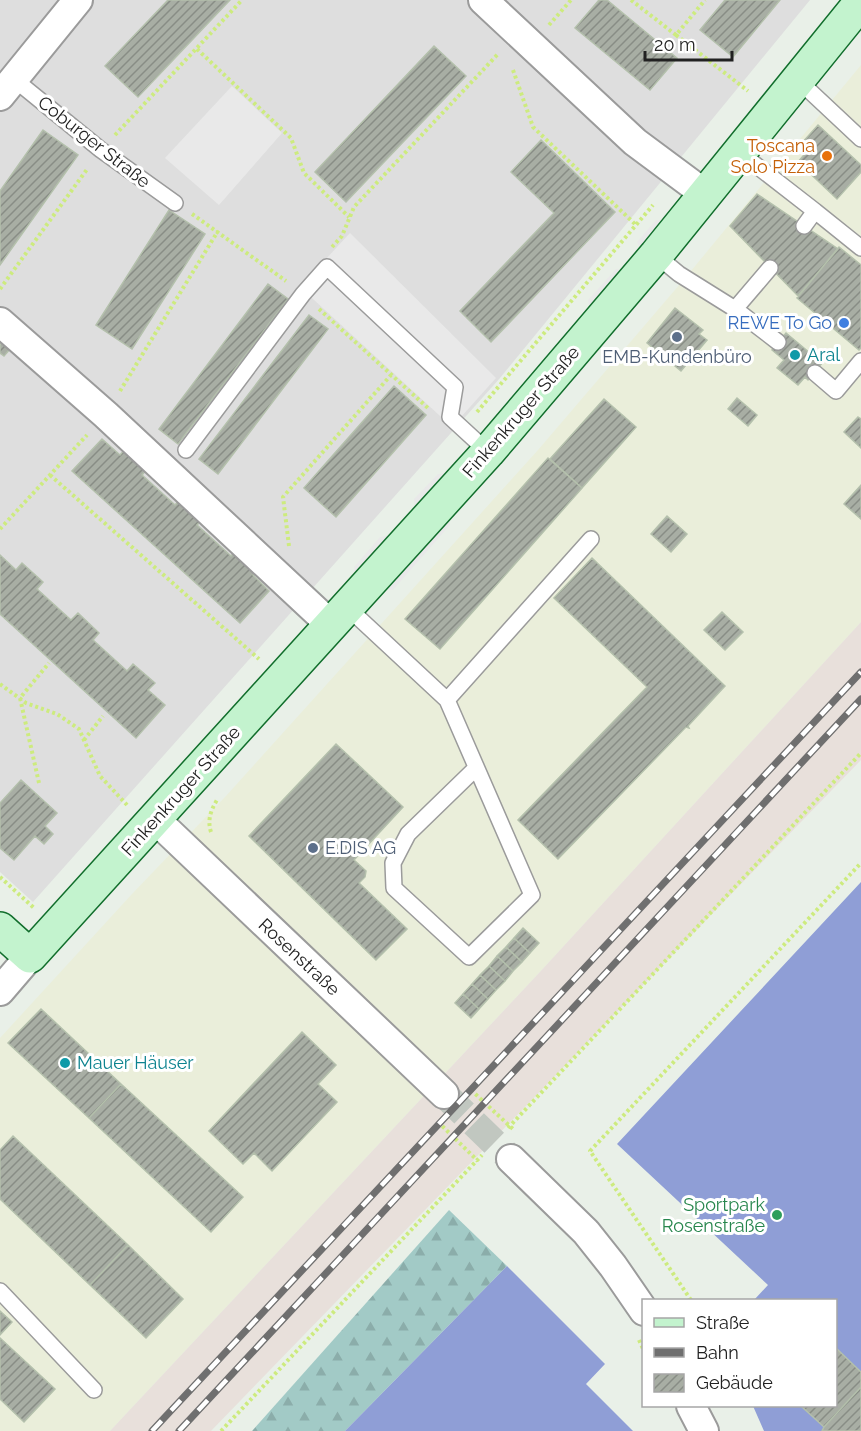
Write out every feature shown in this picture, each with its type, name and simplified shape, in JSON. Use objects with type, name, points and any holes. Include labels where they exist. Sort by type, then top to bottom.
[{"type":"street","name":"Coburger Straße","points":[[7,88],[78,0]]},
{"type":"street","points":[[483,0],[511,39],[635,142],[705,194]]},
{"type":"street","name":"Finkenkruger Straße","points":[[0,991],[30,956],[141,812],[339,616],[488,452],[656,255],[861,2]]},
{"type":"street","points":[[0,322],[106,415],[295,590],[339,616]]},
{"type":"street","name":"Rosenstraße","points":[[141,812],[444,1094]]},
{"type":"street","points":[[0,929],[30,956]]},
{"type":"street","points":[[511,1159],[586,1232],[614,1266],[642,1308]]},
{"type":"street","points":[[692,1407],[704,1431]]},
{"type":"lane","points":[[798,80],[861,139]]},
{"type":"lane","name":"Coburger Straße","points":[[7,88],[101,150],[175,203]]},
{"type":"lane","points":[[739,152],[861,248]]},
{"type":"lane","points":[[804,226],[815,211]]},
{"type":"lane","points":[[656,255],[735,309],[778,342]]},
{"type":"lane","points":[[186,450],[303,294],[327,267],[455,387],[450,417],[488,452]]},
{"type":"lane","points":[[735,309],[770,268]]},
{"type":"lane","points":[[815,373],[836,391],[861,361]]},
{"type":"lane","points":[[447,700],[591,539]]},
{"type":"lane","points":[[339,616],[447,700],[532,895],[469,957],[394,888],[393,863],[408,834],[476,768]]},
{"type":"lane","points":[[0,1291],[94,1390]]},
{"type":"path","points":[[631,0],[748,91]]},
{"type":"path","points":[[676,35],[705,0]]},
{"type":"path","points":[[327,253],[342,236],[354,207],[511,39]]},
{"type":"path","points":[[511,39],[533,127],[636,225]]},
{"type":"path","points":[[197,48],[291,138],[304,173],[349,217]]},
{"type":"path","points":[[175,203],[218,231],[303,294],[433,412]]},
{"type":"path","points":[[295,590],[283,497],[391,375]]},
{"type":"path","points":[[50,475],[263,663]]},
{"type":"path","points":[[20,699],[49,663]]},
{"type":"path","points":[[0,684],[20,699],[64,719],[79,729],[100,776],[141,812]]},
{"type":"path","points":[[20,699],[39,783]]},
{"type":"path","points":[[84,740],[103,716]]},
{"type":"path","points":[[512,1124],[861,753]]},
{"type":"path","points":[[690,1299],[590,1151],[861,863]]},
{"type":"path","points":[[0,877],[34,908]]},
{"type":"path","points":[[221,1431],[470,1167]]},
{"type":"shaded area","points":[[0,0],[810,0],[500,378],[33,902],[0,872]]},
{"type":"shaded area","points":[[861,65],[861,622],[539,973],[110,1431],[0,1431],[0,1038],[132,894],[226,796],[538,450],[686,277]]},
{"type":"shaded area","points":[[232,86],[282,133],[219,205],[165,158]]},
{"type":"shaded area","points":[[656,220],[666,221],[641,251],[637,242]]},
{"type":"shaded area","points":[[350,233],[496,378],[452,427],[300,287]]},
{"type":"shaded area","points":[[616,269],[624,271],[590,311],[588,300]]},
{"type":"shaded area","points":[[453,472],[415,515],[414,499],[438,474]]},
{"type":"shaded area","points":[[448,513],[450,525],[393,590],[380,589]]},
{"type":"shaded area","points":[[397,534],[355,581],[354,567],[380,537]]},
{"type":"shaded area","points":[[861,622],[861,760],[211,1431],[110,1431],[539,973]]},
{"type":"shaded area","name":"Sportpark Rosenstraße","points":[[861,882],[861,1431],[764,1431],[753,1407],[837,1407],[837,1299],[755,1299],[768,1285],[617,1144]]},
{"type":"shaded area","points":[[507,1266],[605,1364],[586,1384],[633,1431],[345,1431]]},
{"type":"green space","points":[[449,1210],[507,1266],[345,1431],[252,1431]]},
{"type":"building","points":[[168,0],[230,0],[138,97],[105,66]]},
{"type":"building","points":[[599,0],[607,0],[677,58],[650,90],[575,28]]},
{"type":"building","points":[[725,0],[780,0],[733,57],[700,30]]},
{"type":"building","points":[[434,46],[466,76],[346,202],[315,172]]},
{"type":"building","name":"Toscana Solo Pizza","points":[[818,125],[861,165],[861,172],[837,199],[798,162],[809,149],[802,143]]},
{"type":"building","points":[[43,130],[78,155],[0,265],[0,191]]},
{"type":"building","points":[[541,140],[615,212],[491,342],[460,311],[554,213],[511,172]]},
{"type":"building","points":[[757,194],[838,249],[798,296],[730,226]]},
{"type":"building","points":[[169,210],[205,234],[132,349],[96,325]]},
{"type":"building","name":"REWE To Go","points":[[839,247],[861,265],[861,348],[859,350],[797,298]]},
{"type":"building","points":[[268,284],[288,299],[178,444],[159,429]]},
{"type":"building","name":"EMB-Kundenbüro","points":[[675,308],[703,330],[699,334],[707,340],[681,371],[647,343]]},
{"type":"building","points":[[309,315],[328,329],[218,474],[199,459]]},
{"type":"building","name":"Aral","points":[[786,333],[822,363],[808,380],[805,377],[798,385],[777,368],[784,360],[772,350]]},
{"type":"building","points":[[2,342],[10,349],[4,356],[0,353]]},
{"type":"building","points":[[394,386],[426,415],[336,517],[304,488]]},
{"type":"building","points":[[737,398],[757,415],[748,426],[728,409]]},
{"type":"building","points":[[604,399],[636,427],[582,488],[550,459]]},
{"type":"building","points":[[858,417],[861,419],[861,448],[844,432]]},
{"type":"building","points":[[102,439],[120,455],[126,448],[148,468],[142,475],[175,505],[181,498],[203,519],[197,525],[231,556],[237,549],[259,568],[253,575],[269,591],[240,623],[72,471]]},
{"type":"building","points":[[548,458],[582,488],[440,649],[405,619]]},
{"type":"building","points":[[861,485],[861,519],[844,504]]},
{"type":"building","points":[[667,516],[687,534],[671,552],[651,534]]},
{"type":"building","points":[[0,555],[16,570],[22,563],[43,582],[37,589],[71,620],[78,613],[99,633],[93,640],[127,671],[133,664],[155,683],[148,690],[165,705],[136,738],[0,614]]},
{"type":"building","points":[[592,558],[725,686],[688,726],[689,728],[686,727],[558,859],[518,820],[647,687],[554,598]]},
{"type":"building","points":[[722,612],[743,632],[725,650],[704,630]]},
{"type":"building","name":"E.DIS AG","points":[[336,744],[403,807],[354,860],[366,871],[365,877],[359,883],[407,929],[376,960],[249,836]]},
{"type":"building","points":[[21,780],[57,813],[45,826],[53,834],[44,844],[35,836],[14,860],[0,848],[0,803]]},
{"type":"building","points":[[523,928],[539,943],[530,953],[514,938]]},
{"type":"building","points":[[514,938],[530,953],[522,962],[506,947]]},
{"type":"building","points":[[506,947],[522,962],[513,971],[497,956]]},
{"type":"building","points":[[497,956],[513,971],[505,981],[489,966]]},
{"type":"building","points":[[489,966],[505,981],[496,990],[480,975]]},
{"type":"building","points":[[480,975],[496,990],[488,999],[472,984]]},
{"type":"building","points":[[472,984],[488,999],[479,1009],[463,994]]},
{"type":"building","points":[[463,994],[479,1009],[471,1018],[455,1003]]},
{"type":"building","name":"Mauer Häuser","points":[[41,1009],[121,1084],[89,1118],[8,1043]]},
{"type":"building","points":[[302,1032],[336,1065],[318,1084],[337,1102],[272,1171],[254,1153],[243,1164],[209,1131]]},
{"type":"building","points":[[121,1084],[243,1197],[211,1232],[89,1118]]},
{"type":"building","points":[[13,1136],[128,1245],[90,1285],[0,1199],[0,1150]]},
{"type":"building","points":[[128,1245],[183,1299],[146,1338],[90,1285]]},
{"type":"building","points":[[0,1311],[12,1322],[0,1335]]},
{"type":"building","points":[[0,1338],[55,1389],[24,1422],[0,1399]]},
{"type":"building","points":[[837,1349],[861,1372],[861,1387],[824,1427],[802,1407],[837,1407]]},
{"type":"building","points":[[861,1387],[861,1431],[822,1431],[824,1427]]},
{"type":"tunnel","points":[[444,1094],[511,1159]]},
{"type":"railway","points":[[152,1431],[861,672]]},
{"type":"railway","points":[[179,1431],[861,699]]},
{"type":"place","name":"Toscana Solo Pizza","points":[[827,156]]},
{"type":"place","name":"REWE To Go","points":[[844,323]]},
{"type":"place","name":"EMB-Kundenbüro","points":[[677,337]]},
{"type":"place","name":"Aral","points":[[795,355]]},
{"type":"place","name":"E.DIS AG","points":[[313,848]]},
{"type":"place","name":"Mauer Häuser","points":[[65,1063]]},
{"type":"place","name":"Sportpark Rosenstraße","points":[[777,1215]]}]
